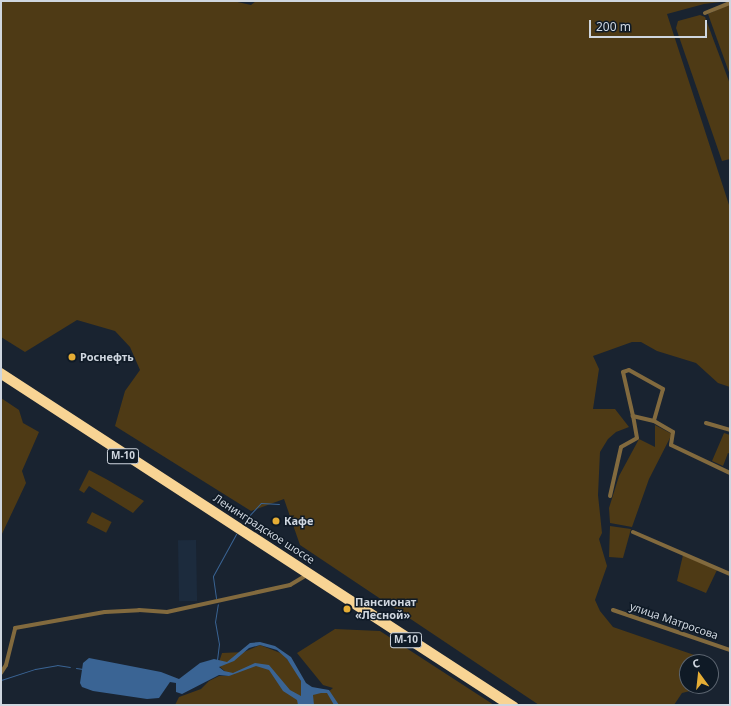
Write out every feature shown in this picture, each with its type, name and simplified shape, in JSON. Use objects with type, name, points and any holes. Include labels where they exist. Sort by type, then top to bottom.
[{"type":"highway","name":"Ленинградское шоссе","points":[[1,371],[309,573],[506,705]]},
{"type":"highway","name":"Ленинградское шоссе","points":[[1,376],[515,705]]},
{"type":"street","points":[[705,13],[730,3]]},
{"type":"street","points":[[610,496],[621,447],[637,438],[623,372],[629,370],[663,389],[654,420]]},
{"type":"street","points":[[632,416],[654,420],[673,432],[671,445],[730,474]]},
{"type":"street","points":[[706,423],[730,430]]},
{"type":"street","points":[[633,532],[730,574]]},
{"type":"street","points":[[1,673],[6,665],[14,628],[106,612],[139,610],[167,612],[290,585],[309,573]]},
{"type":"street","name":"улица Матросова","points":[[613,610],[730,650]]},
{"type":"shaded area","points":[[1,1],[233,1],[251,5],[256,1],[729,1],[704,4],[667,14],[730,208],[730,387],[718,383],[696,363],[657,351],[641,342],[632,342],[593,356],[599,369],[593,409],[615,409],[629,427],[616,432],[608,439],[600,452],[598,495],[602,533],[599,539],[607,566],[595,600],[600,611],[613,627],[691,654],[679,654],[679,694],[681,694],[674,705],[539,705],[300,545],[284,499],[251,511],[115,426],[125,391],[140,370],[130,347],[115,331],[77,320],[25,352],[1,337]]},
{"type":"shaded area","points":[[730,4],[730,75],[708,14]]},
{"type":"shaded area","points":[[700,15],[705,17],[730,84],[730,159],[722,161],[676,28],[678,21]]},
{"type":"shaded area","points":[[1,398],[19,410],[23,423],[39,432],[22,471],[26,483],[1,536]]},
{"type":"shaded area","points":[[655,425],[672,434],[649,479],[632,527],[610,523],[609,508],[619,476],[639,439],[655,447]]},
{"type":"shaded area","points":[[724,433],[730,435],[730,454],[728,453],[723,466],[712,461]]},
{"type":"shaded area","points":[[89,470],[144,501],[133,513],[89,486],[84,493],[79,490]]},
{"type":"shaded area","points":[[92,512],[112,522],[106,533],[87,523]]},
{"type":"shaded area","points":[[610,526],[631,529],[623,558],[609,557]]},
{"type":"shaded area","points":[[178,540],[196,540],[197,601],[179,601]]},
{"type":"shaded area","points":[[683,555],[717,570],[706,593],[677,581]]},
{"type":"shaded area","points":[[335,629],[380,631],[494,705],[175,705],[179,697],[201,689],[209,681],[219,676],[230,676],[218,665],[222,653],[244,652],[260,645],[283,654],[298,673],[303,687],[327,693],[333,688],[323,685],[297,653]]},
{"type":"water","points":[[260,642],[275,646],[291,657],[306,683],[312,687],[329,690],[339,705],[334,705],[327,693],[321,693],[313,695],[314,705],[298,705],[297,700],[283,691],[269,670],[256,666],[229,676],[219,675],[182,694],[176,692],[176,683],[170,682],[159,698],[147,699],[93,691],[82,687],[80,683],[83,663],[89,658],[161,672],[179,679],[200,663],[214,659],[227,662],[250,643]],"holes":[[[260,645],[277,650],[287,659],[301,681],[301,696],[290,690],[269,665],[255,663],[233,673],[224,671],[219,667],[234,661],[249,648]]]},
{"type":"waterway","points":[[246,519],[261,503],[279,504]]},
{"type":"waterway","points":[[216,598],[213,576],[236,534]]},
{"type":"waterway","points":[[217,660],[219,644],[215,622],[218,604]]},
{"type":"waterway","points":[[1,680],[35,669],[57,665],[70,667]]},
{"type":"waterway","points":[[76,668],[83,669]]},
{"type":"place","name":"Роснефть","points":[[72,357]]},
{"type":"place","name":"Кафе","points":[[276,521]]},
{"type":"place","name":"Пансионат «Лесной»","points":[[347,609]]}]
